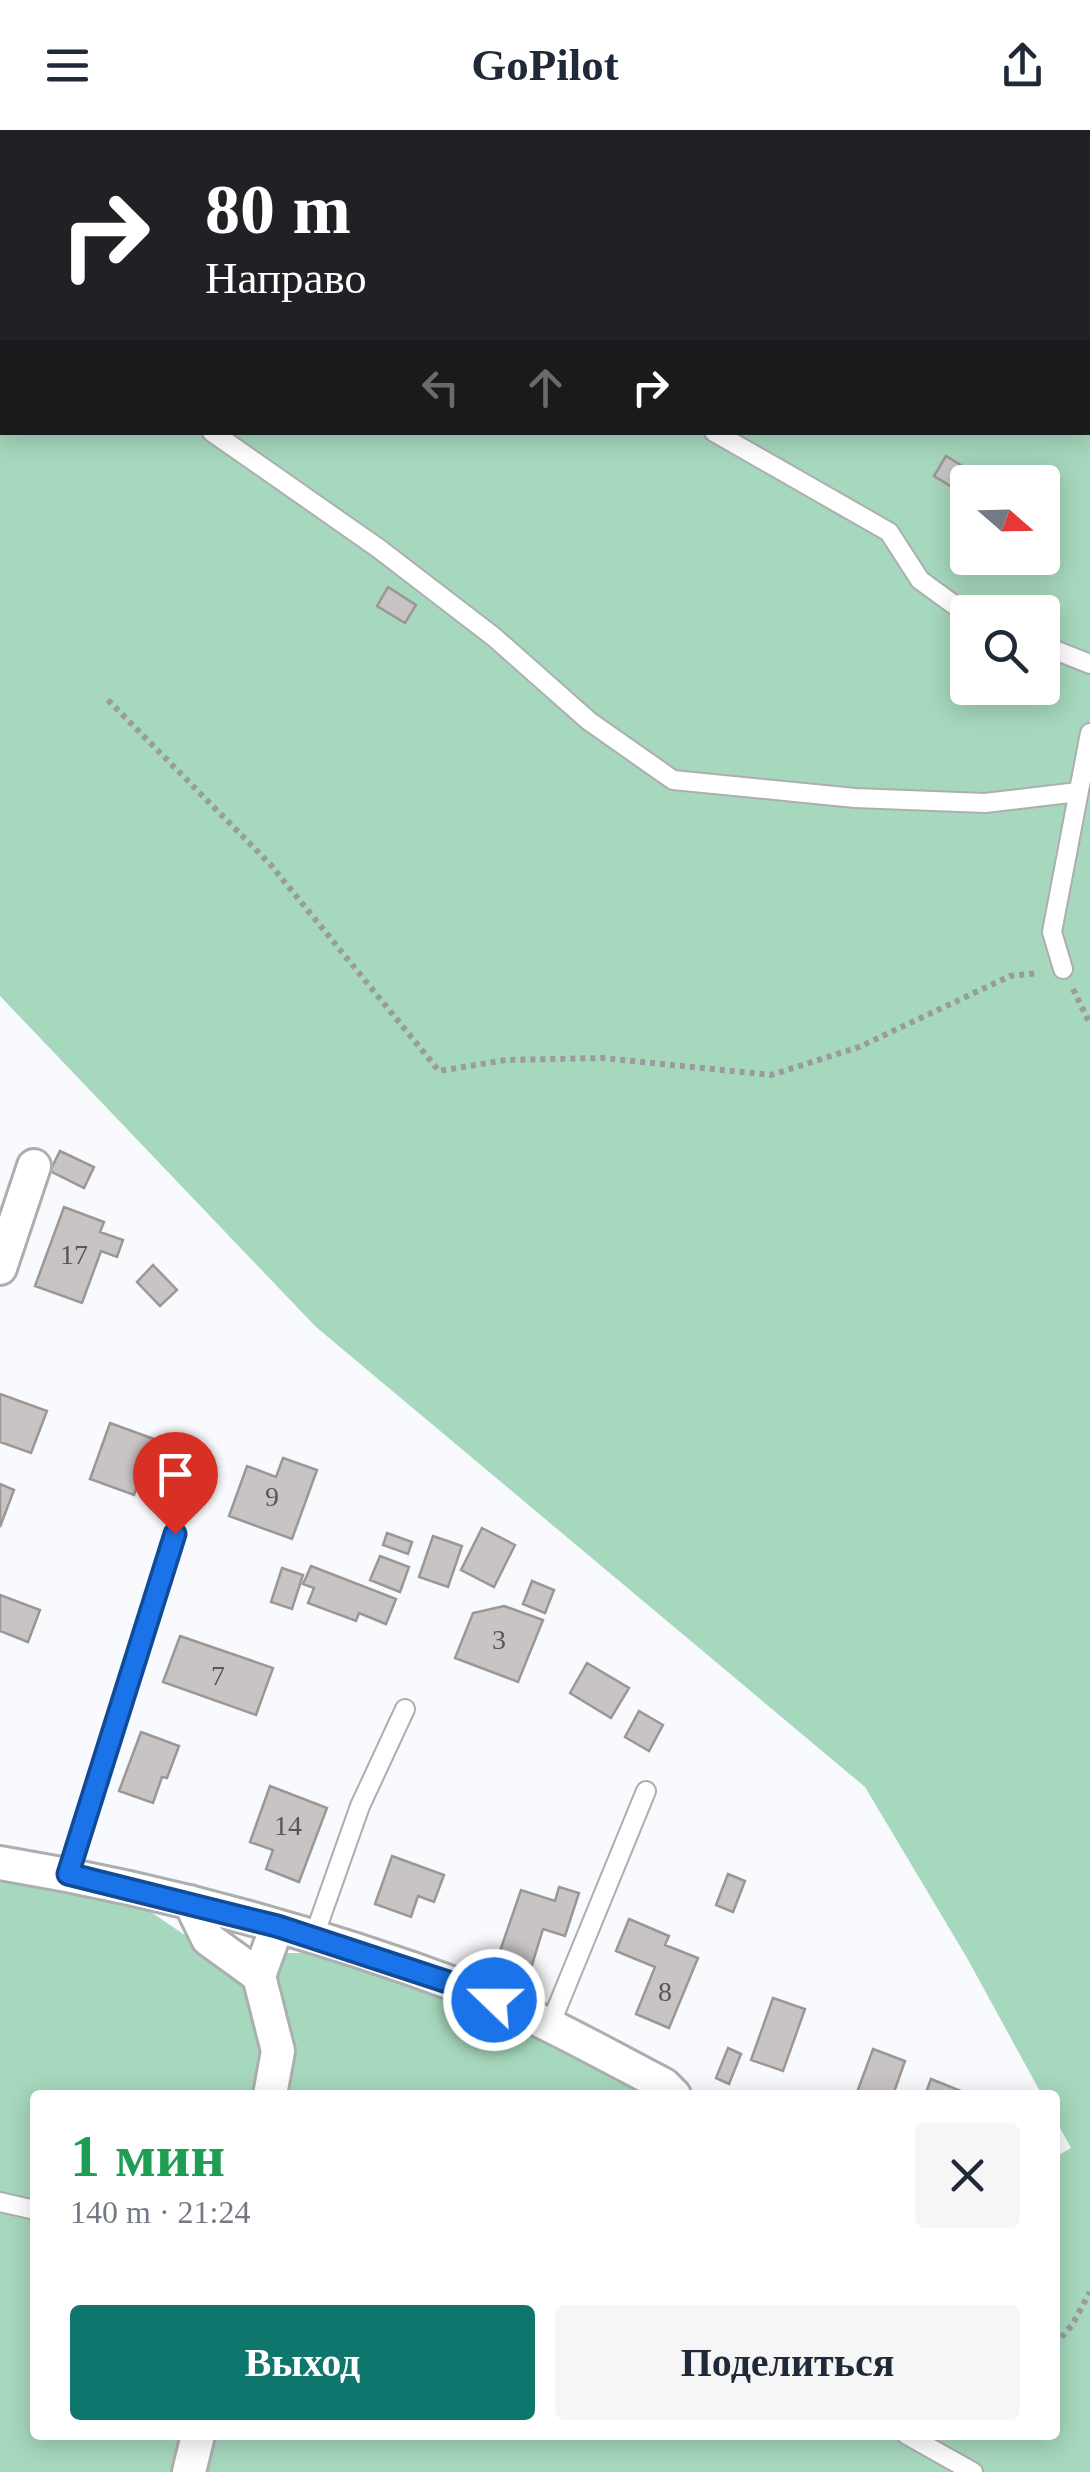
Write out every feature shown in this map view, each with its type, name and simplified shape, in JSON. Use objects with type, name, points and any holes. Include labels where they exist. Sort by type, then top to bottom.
[{"type":"street","points":[[0,1268],[34,1166]]},
{"type":"street","points":[[0,1863],[190,1902],[466,1988],[550,2025],[668,2090]]},
{"type":"street","points":[[190,1902],[208,1939],[259,1976]]},
{"type":"street","points":[[271,2090],[278,2051],[259,1976],[277,1926]]},
{"type":"street","points":[[189,2472],[197,2440]]},
{"type":"lane","points":[[216,435],[378,548],[494,637],[589,722],[673,780],[854,798],[966,802],[1078,792]]},
{"type":"lane","points":[[719,435],[889,532],[920,580],[950,602]]},
{"type":"lane","points":[[1060,652],[1090,664]]},
{"type":"lane","points":[[1063,969],[1052,932],[1090,734]]},
{"type":"lane","points":[[68,1874],[175,1534]]},
{"type":"lane","points":[[313,1938],[360,1806],[405,1709]]},
{"type":"lane","points":[[550,2025],[646,1791]]},
{"type":"lane","points":[[0,2202],[30,2209]]},
{"type":"lane","points":[[916,2440],[973,2472]]},
{"type":"path","points":[[108,700],[270,864],[439,1071],[506,1060],[603,1058],[771,1075],[859,1048],[1010,976],[1063,969],[1090,1024]]},
{"type":"path","points":[[1060,2339],[1090,2292]]},
{"type":"green space","points":[[0,435],[1090,435],[1090,2472],[203,2472],[213,2440],[1060,2440],[1060,2154],[1071,2148],[1060,2128],[1060,2090],[1039,2090],[967,1958],[865,1787],[316,1327],[0,996]]},
{"type":"green space","points":[[0,1874],[145,1908],[198,1944],[242,1985],[263,2039],[255,2090],[30,2090],[30,2440],[181,2440],[172,2472],[0,2472]]},
{"type":"green space","points":[[285,1953],[305,1953],[462,1998],[649,2090],[281,2090],[275,1976]]},
{"type":"building","points":[[946,456],[961,465],[950,465],[950,486],[934,476]]},
{"type":"building","points":[[388,587],[416,605],[405,623],[377,606]]},
{"type":"building","points":[[60,1151],[94,1167],[84,1188],[50,1171]]},
{"type":"building","points":[[64,1207],[104,1222],[100,1232],[123,1240],[117,1257],[101,1251],[82,1303],[35,1286]]},
{"type":"building","points":[[153,1265],[177,1290],[160,1306],[137,1282]]},
{"type":"building","points":[[0,1394],[47,1411],[31,1453],[0,1442]]},
{"type":"building","points":[[110,1423],[154,1439],[134,1495],[90,1479]]},
{"type":"building","points":[[283,1458],[317,1470],[292,1539],[229,1516],[247,1466],[276,1477]]},
{"type":"building","points":[[0,1484],[14,1490],[0,1527]]},
{"type":"building","points":[[482,1528],[515,1545],[494,1587],[461,1570]]},
{"type":"building","points":[[387,1533],[412,1542],[408,1554],[383,1545]]},
{"type":"building","points":[[433,1536],[462,1546],[448,1587],[419,1577]]},
{"type":"building","points":[[380,1556],[409,1567],[400,1592],[370,1580]]},
{"type":"building","points":[[311,1566],[396,1599],[386,1624],[359,1613],[356,1621],[308,1603],[314,1588],[303,1584]]},
{"type":"building","points":[[282,1568],[303,1575],[292,1609],[271,1602]]},
{"type":"building","points":[[532,1581],[554,1590],[545,1613],[523,1604]]},
{"type":"building","points":[[0,1595],[40,1610],[28,1642],[0,1631]]},
{"type":"building","points":[[504,1606],[543,1620],[518,1682],[455,1658],[473,1613]]},
{"type":"building","points":[[180,1636],[273,1668],[256,1715],[163,1682]]},
{"type":"building","points":[[587,1663],[629,1688],[611,1718],[570,1693]]},
{"type":"building","points":[[639,1711],[663,1725],[649,1751],[625,1737]]},
{"type":"building","points":[[141,1732],[179,1746],[153,1803],[119,1791]]},
{"type":"building","points":[[270,1786],[327,1808],[299,1882],[266,1869],[273,1850],[250,1842]]},
{"type":"building","points":[[392,1856],[444,1875],[434,1902],[418,1896],[411,1917],[375,1904]]},
{"type":"building","points":[[728,1874],[745,1881],[733,1912],[716,1905]]},
{"type":"building","points":[[559,1887],[579,1893],[565,1936],[543,1929],[532,1965],[499,1954],[521,1890],[555,1901]]},
{"type":"building","points":[[629,1919],[669,1936],[665,1945],[698,1958],[669,2028],[636,2014],[655,1967],[616,1951]]},
{"type":"building","points":[[773,1998],[805,2009],[783,2071],[751,2060]]},
{"type":"building","points":[[728,2048],[741,2054],[729,2084],[716,2078]]},
{"type":"building","points":[[873,2049],[905,2061],[895,2090],[858,2090]]},
{"type":"building","points":[[931,2079],[958,2090],[927,2090]]},
{"type":"route","points":[[175,1534],[68,1874],[277,1926],[494,2000]]}]
